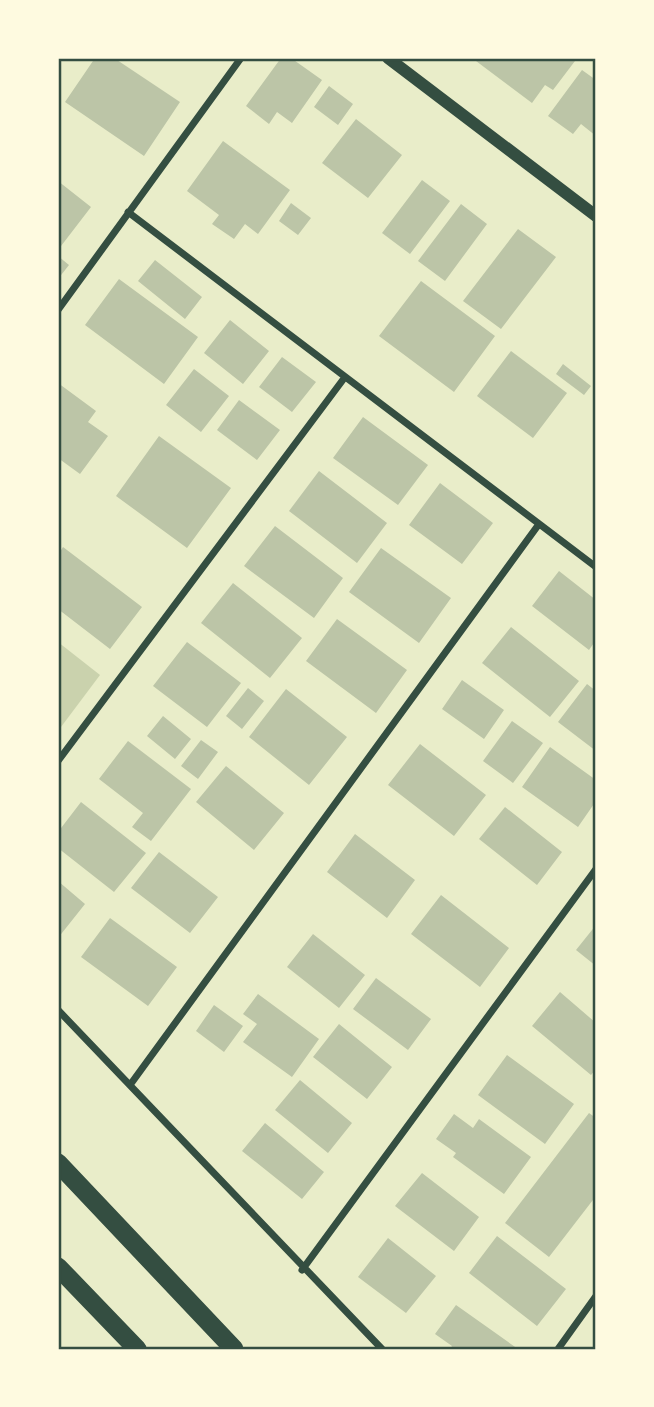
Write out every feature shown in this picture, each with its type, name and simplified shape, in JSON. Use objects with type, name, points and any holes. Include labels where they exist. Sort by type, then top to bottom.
[{"type":"highway","points":[[58,1163],[234,1349]]},
{"type":"highway","points":[[58,1267],[137,1349]]},
{"type":"street","points":[[58,310],[241,58]]},
{"type":"street","points":[[388,58],[596,216]]},
{"type":"street","points":[[128,212],[596,567]]},
{"type":"street","points":[[58,761],[345,377]]},
{"type":"street","points":[[130,1085],[539,524]]},
{"type":"street","points":[[303,1270],[596,869]]},
{"type":"street","points":[[58,1010],[303,1270],[382,1349]]},
{"type":"street","points":[[558,1349],[596,1296]]},
{"type":"green space","points":[[58,642],[100,675],[58,731]]},
{"type":"building","points":[[95,58],[114,58],[180,102],[144,156],[65,102]]},
{"type":"building","points":[[281,58],[291,58],[322,80],[292,123],[277,112],[269,124],[246,106]]},
{"type":"building","points":[[478,58],[571,58],[575,61],[553,90],[545,85],[532,103],[476,61]]},
{"type":"building","points":[[582,70],[596,80],[596,136],[581,124],[573,134],[548,116]]},
{"type":"building","points":[[329,86],[353,104],[338,125],[314,107]]},
{"type":"building","points":[[356,119],[402,155],[368,198],[322,163]]},
{"type":"building","points":[[223,141],[290,190],[258,234],[245,224],[234,239],[212,224],[219,215],[187,191]]},
{"type":"building","points":[[422,180],[450,201],[410,254],[382,233]]},
{"type":"building","points":[[58,181],[91,207],[58,250]]},
{"type":"building","points":[[291,203],[311,218],[298,235],[279,221]]},
{"type":"building","points":[[461,204],[487,224],[445,281],[418,261]]},
{"type":"building","points":[[518,229],[556,257],[501,329],[463,301]]},
{"type":"building","points":[[58,256],[69,265],[58,279]]},
{"type":"building","points":[[155,260],[202,297],[185,319],[138,281]]},
{"type":"building","points":[[119,279],[198,337],[164,384],[85,325]]},
{"type":"building","points":[[421,281],[495,336],[454,392],[379,336]]},
{"type":"building","points":[[230,320],[269,351],[243,384],[204,353]]},
{"type":"building","points":[[511,351],[567,393],[533,438],[477,396]]},
{"type":"building","points":[[282,357],[316,382],[292,412],[259,387]]},
{"type":"building","points":[[563,364],[591,386],[584,395],[556,374]]},
{"type":"building","points":[[194,369],[229,396],[201,432],[166,405]]},
{"type":"building","points":[[58,383],[96,411],[88,422],[108,436],[80,474],[58,458]]},
{"type":"building","points":[[239,400],[280,430],[257,460],[217,430]]},
{"type":"building","points":[[363,417],[428,465],[398,505],[333,458]]},
{"type":"building","points":[[159,436],[231,488],[187,548],[116,496]]},
{"type":"building","points":[[319,471],[387,523],[357,563],[289,511]]},
{"type":"building","points":[[440,483],[493,523],[462,564],[409,525]]},
{"type":"building","points":[[275,526],[343,578],[314,618],[244,566]]},
{"type":"building","points":[[63,547],[142,607],[110,649],[58,609],[58,555]]},
{"type":"building","points":[[381,548],[451,598],[419,643],[349,592]]},
{"type":"building","points":[[559,571],[596,600],[596,640],[589,650],[532,606]]},
{"type":"building","points":[[233,583],[302,638],[270,678],[201,623]]},
{"type":"building","points":[[337,619],[407,670],[376,713],[306,661]]},
{"type":"building","points":[[511,627],[579,681],[550,717],[482,663]]},
{"type":"building","points":[[187,642],[241,683],[207,727],[153,686]]},
{"type":"building","points":[[462,680],[504,710],[484,739],[442,709]]},
{"type":"building","points":[[587,684],[596,691],[596,751],[558,722]]},
{"type":"building","points":[[248,688],[264,701],[242,729],[226,716]]},
{"type":"building","points":[[286,689],[347,737],[309,785],[249,737]]},
{"type":"building","points":[[163,716],[191,739],[175,759],[147,736]]},
{"type":"building","points":[[512,721],[543,743],[513,783],[483,761]]},
{"type":"building","points":[[201,740],[218,752],[198,779],[181,766]]},
{"type":"building","points":[[128,741],[191,789],[151,841],[132,827],[143,813],[99,779]]},
{"type":"building","points":[[420,744],[486,795],[454,836],[388,785]]},
{"type":"building","points":[[550,747],[596,780],[596,801],[578,827],[522,787]]},
{"type":"building","points":[[226,766],[284,813],[254,850],[196,802]]},
{"type":"building","points":[[81,802],[146,853],[114,892],[58,848],[58,832]]},
{"type":"building","points":[[505,807],[562,852],[537,885],[479,839]]},
{"type":"building","points":[[355,834],[415,880],[387,918],[327,872]]},
{"type":"building","points":[[159,852],[218,897],[190,933],[131,888]]},
{"type":"building","points":[[58,881],[85,904],[58,938]]},
{"type":"building","points":[[441,895],[509,948],[480,987],[411,934]]},
{"type":"building","points":[[110,918],[177,967],[148,1006],[81,957]]},
{"type":"building","points":[[596,925],[596,966],[576,950]]},
{"type":"building","points":[[313,934],[365,975],[339,1008],[287,967]]},
{"type":"building","points":[[376,978],[431,1019],[408,1050],[353,1009]]},
{"type":"building","points":[[560,992],[596,1023],[596,1069],[591,1075],[532,1026]]},
{"type":"building","points":[[258,994],[319,1039],[292,1077],[243,1042],[257,1024],[243,1014]]},
{"type":"building","points":[[214,1005],[243,1026],[224,1052],[196,1031]]},
{"type":"building","points":[[339,1024],[392,1067],[367,1099],[313,1057]]},
{"type":"building","points":[[507,1055],[574,1104],[545,1144],[478,1095]]},
{"type":"building","points":[[300,1080],[352,1123],[328,1153],[275,1110]]},
{"type":"building","points":[[589,1113],[596,1118],[596,1196],[549,1257],[505,1223]]},
{"type":"building","points":[[454,1114],[473,1128],[479,1119],[531,1157],[504,1194],[453,1157],[456,1153],[436,1139]]},
{"type":"building","points":[[265,1123],[324,1172],[302,1199],[242,1151]]},
{"type":"building","points":[[422,1173],[479,1217],[454,1251],[395,1206]]},
{"type":"building","points":[[497,1236],[566,1289],[537,1326],[469,1273]]},
{"type":"building","points":[[388,1238],[436,1276],[406,1313],[358,1277]]},
{"type":"building","points":[[456,1305],[518,1349],[450,1349],[452,1346],[435,1334]]}]
